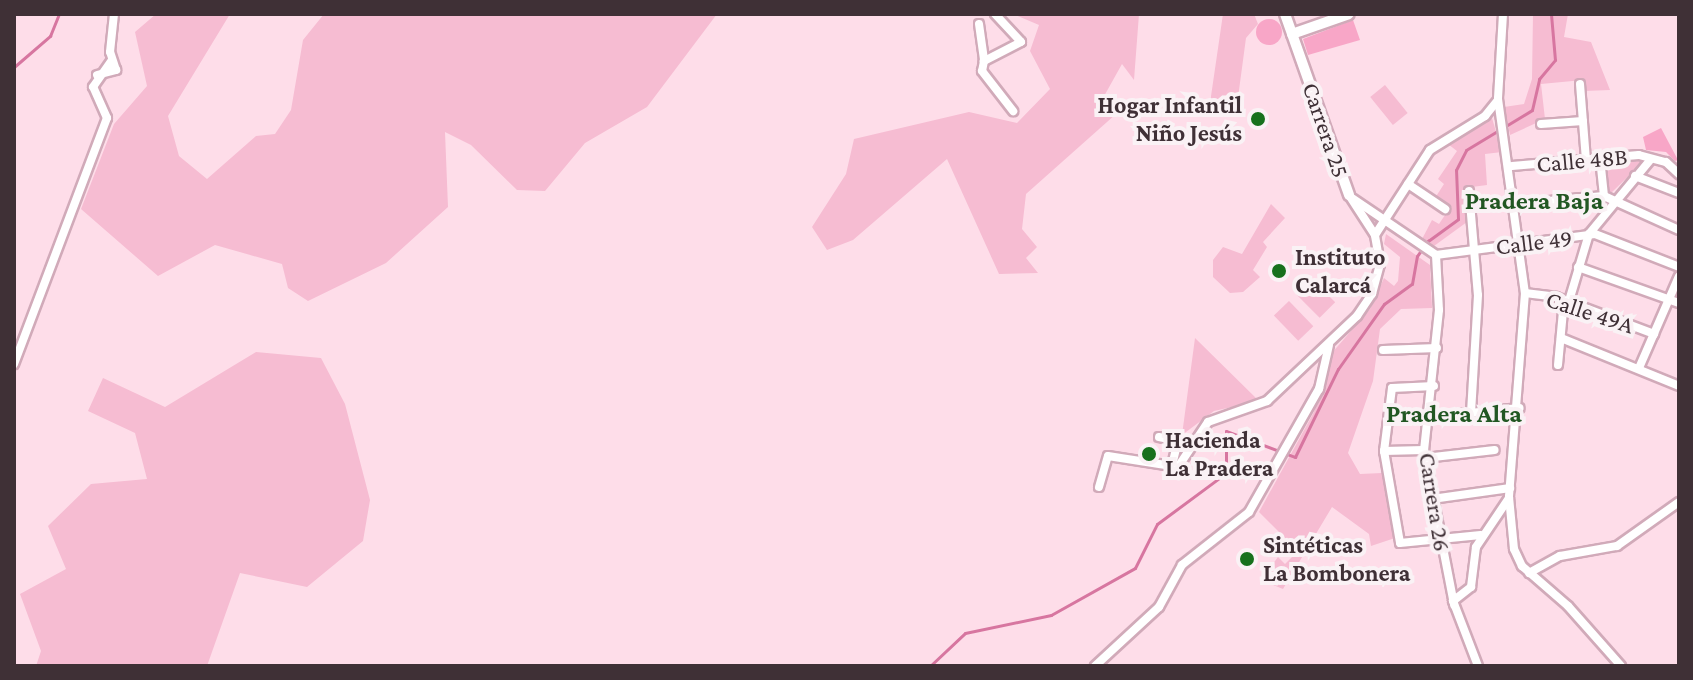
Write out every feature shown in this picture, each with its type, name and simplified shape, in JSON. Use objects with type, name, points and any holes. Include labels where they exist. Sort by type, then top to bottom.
[{"type":"street","points":[[97,75],[116,70],[112,60],[114,14]]},
{"type":"street","points":[[984,61],[1021,42],[995,14]]},
{"type":"street","name":"Carrera 25","points":[[1285,14],[1349,195],[1431,253]]},
{"type":"street","points":[[1292,34],[1349,14]]},
{"type":"street","points":[[1503,14],[1498,99],[1512,166],[1525,293],[1520,408],[1510,493],[1514,549],[1529,573],[1568,606],[1621,666]]},
{"type":"street","points":[[979,24],[984,75],[1013,111]]},
{"type":"street","points":[[14,364],[107,118],[93,87],[97,75],[112,60]]},
{"type":"street","points":[[1580,84],[1586,160]]},
{"type":"street","points":[[1375,235],[1441,139],[1485,116],[1498,99]]},
{"type":"street","points":[[1541,124],[1583,121]]},
{"type":"street","points":[[1600,158],[1604,196]]},
{"type":"street","name":"Calle 48B","points":[[1512,166],[1600,158],[1651,159]]},
{"type":"street","points":[[1558,365],[1566,301],[1589,234],[1651,159],[1679,174]]},
{"type":"street","points":[[1635,176],[1679,193]]},
{"type":"street","points":[[1408,184],[1445,209]]},
{"type":"street","points":[[1469,191],[1475,249],[1471,413]]},
{"type":"street","points":[[1171,469],[1208,422],[1267,401],[1329,345],[1372,294],[1380,264],[1375,235],[1349,195]]},
{"type":"street","points":[[1516,204],[1604,196],[1613,203],[1679,230]]},
{"type":"street","name":"Calle 49","points":[[1431,253],[1519,245],[1589,234],[1679,267]]},
{"type":"street","name":"Carrera 26","points":[[1431,253],[1437,348],[1425,454],[1454,605],[1478,666]]},
{"type":"street","points":[[1578,267],[1679,303]]},
{"type":"street","points":[[1639,368],[1679,276]]},
{"type":"street","name":"Calle 49A","points":[[1525,293],[1566,301],[1654,334]]},
{"type":"street","points":[[1561,338],[1679,386]]},
{"type":"street","points":[[1095,666],[1159,607],[1182,565],[1237,525],[1277,466],[1319,389],[1329,345]]},
{"type":"street","points":[[1383,350],[1437,348]]},
{"type":"street","points":[[1434,386],[1392,388],[1384,451],[1400,543],[1481,535]]},
{"type":"street","points":[[1430,417],[1520,408]]},
{"type":"street","points":[[1159,437],[1178,441],[1171,469]]},
{"type":"street","points":[[1384,451],[1425,454],[1495,450]]},
{"type":"street","points":[[1099,487],[1108,456],[1171,469]]},
{"type":"street","points":[[1432,499],[1510,493]]},
{"type":"street","points":[[1454,605],[1471,587],[1481,535],[1510,493]]},
{"type":"street","points":[[1529,573],[1550,558],[1617,546],[1679,502]]},
{"type":"shaded area","points":[[156,14],[230,14],[168,116],[179,156],[207,179],[256,136],[275,134],[291,110],[303,40],[324,14],[717,14],[647,107],[585,143],[545,191],[517,190],[471,145],[445,132],[448,207],[386,263],[308,301],[288,288],[282,264],[215,245],[158,276],[81,209],[114,124],[147,86],[135,32]]},
{"type":"shaded area","points":[[1013,14],[1139,14],[1134,80],[1122,64],[1103,98],[1116,114],[1026,194],[1022,229],[1037,247],[1026,258],[1038,273],[999,274],[947,159],[853,240],[827,250],[812,227],[846,174],[854,139],[969,112],[1017,123],[1050,89],[1030,51],[1039,25]]},
{"type":"shaded area","points":[[1223,14],[1254,14],[1258,24],[1246,38],[1237,105],[1210,103]]},
{"type":"shaded area","points":[[1533,14],[1568,14],[1564,37],[1591,42],[1610,90],[1584,91],[1583,80],[1541,84],[1545,119],[1510,135],[1504,107],[1524,104],[1532,79]]},
{"type":"shaded area","points":[[1385,85],[1408,113],[1393,125],[1370,97]]},
{"type":"shaded area","points":[[1492,118],[1502,152],[1485,154],[1487,185],[1464,188],[1467,222],[1434,246],[1421,241],[1432,220],[1439,224],[1449,209],[1435,198],[1444,184],[1438,179],[1457,151],[1444,141]]},
{"type":"shaded area","points":[[1640,159],[1642,163],[1610,194],[1605,163]]},
{"type":"shaded area","points":[[1271,204],[1285,218],[1263,242],[1267,247],[1253,270],[1260,277],[1243,292],[1230,293],[1213,277],[1213,260],[1223,247],[1242,254]]},
{"type":"shaded area","points":[[1386,234],[1430,265],[1432,308],[1401,309],[1380,329],[1373,381],[1348,453],[1360,474],[1382,473],[1395,538],[1371,546],[1369,534],[1332,507],[1283,589],[1261,580],[1278,557],[1285,564],[1298,551],[1259,512],[1314,412],[1331,354],[1370,309],[1384,278],[1394,286],[1398,281],[1400,257],[1384,244]]},
{"type":"shaded area","points":[[1309,276],[1335,302],[1320,318],[1293,292]]},
{"type":"shaded area","points":[[1289,301],[1313,326],[1298,341],[1274,316]]},
{"type":"shaded area","points":[[1195,338],[1259,401],[1214,411],[1182,435]]},
{"type":"shaded area","points":[[256,352],[321,358],[345,404],[370,500],[363,541],[307,587],[240,573],[207,666],[36,666],[41,651],[20,594],[66,569],[48,526],[91,484],[147,479],[135,433],[88,411],[103,378],[165,407]]},
{"type":"building","points":[[1269,19],[1278,23],[1282,32],[1278,41],[1269,45],[1260,41],[1256,32],[1260,23]]},
{"type":"building","points":[[1353,20],[1360,40],[1308,55],[1303,39]]},
{"type":"building","points":[[1661,128],[1678,160],[1675,161],[1666,152],[1646,150],[1643,137]]},
{"type":"waterway","points":[[14,67],[50,36],[59,14]]},
{"type":"waterway","points":[[930,666],[965,633],[1051,615],[1135,568],[1157,524],[1226,473],[1226,431],[1295,457],[1338,369],[1384,304],[1412,284],[1417,256],[1428,241],[1458,219],[1456,170],[1466,150],[1532,110],[1539,79],[1555,60],[1551,14]]},
{"type":"place","name":"Hogar Infantil Niño Jesús","points":[[1258,119]]},
{"type":"place","name":"Instituto Calarcá","points":[[1279,271]]},
{"type":"place","name":"Hacienda La Pradera","points":[[1149,454]]},
{"type":"place","name":"Sintéticas La Bombonera","points":[[1247,559]]},
{"type":"district","name":"Pradera Baja","points":[[1534,201]]},
{"type":"district","name":"Pradera Alta","points":[[1454,414]]}]
